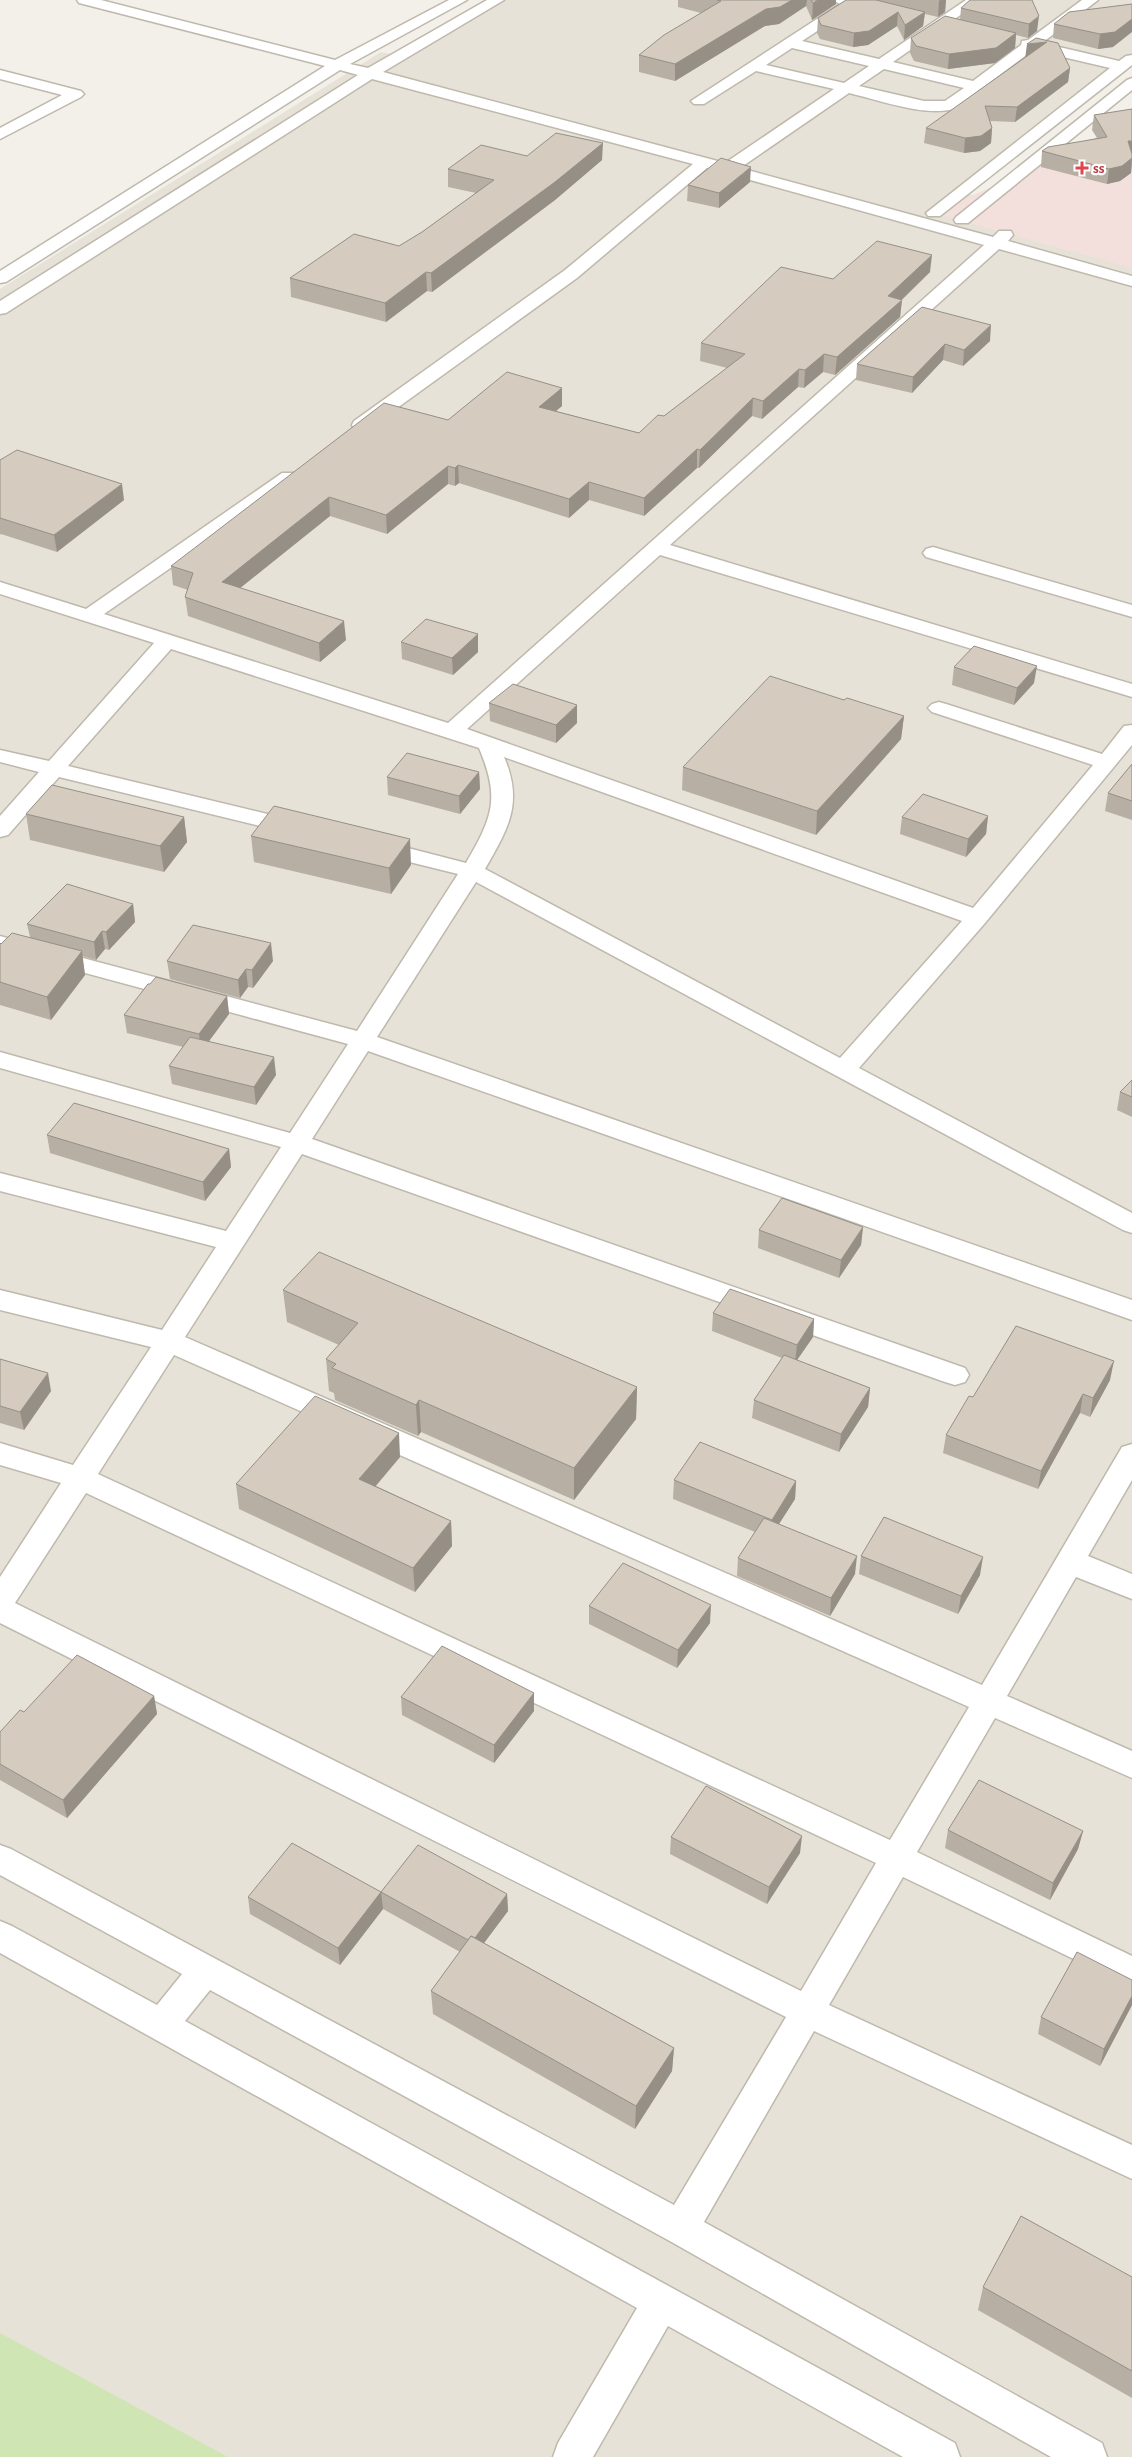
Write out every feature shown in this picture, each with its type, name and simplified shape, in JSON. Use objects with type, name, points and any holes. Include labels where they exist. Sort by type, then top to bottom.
[{"type":"street","points":[[84,0],[339,56],[371,73],[704,163],[1001,238],[1132,266]]},
{"type":"street","points":[[140,0],[264,30]]},
{"type":"street","points":[[359,54],[460,0]]},
{"type":"street","points":[[0,309],[371,73],[497,0]]},
{"type":"street","points":[[727,169],[975,0]]},
{"type":"street","points":[[753,66],[924,106],[950,106],[1091,0]]},
{"type":"street","points":[[699,101],[849,1],[896,13]]},
{"type":"street","points":[[922,19],[958,28]]},
{"type":"street","points":[[1013,40],[1127,62]]},
{"type":"street","points":[[790,42],[977,86]]},
{"type":"street","points":[[0,278],[339,56],[359,54],[962,220],[1001,238],[1132,281]]},
{"type":"street","points":[[934,213],[1127,62]]},
{"type":"street","points":[[0,74],[76,94],[0,134]]},
{"type":"street","points":[[962,220],[1132,84]]},
{"type":"street","points":[[350,434],[571,274],[704,163]]},
{"type":"street","points":[[452,731],[1001,238]]},
{"type":"street","points":[[89,616],[303,468]]},
{"type":"street","points":[[658,548],[1132,691]]},
{"type":"street","points":[[933,554],[1132,611]]},
{"type":"street","points":[[0,588],[452,731],[977,918]]},
{"type":"street","points":[[0,830],[167,641]]},
{"type":"street","points":[[939,708],[1106,762]]},
{"type":"street","points":[[845,1068],[977,918],[1132,731]]},
{"type":"street","points":[[0,1602],[472,871],[497,827],[504,797],[502,780],[488,744]]},
{"type":"street","points":[[0,756],[316,833]]},
{"type":"street","points":[[355,842],[472,871],[845,1068],[1132,1224]]},
{"type":"street","points":[[0,943],[362,1040],[1132,1310]]},
{"type":"street","points":[[0,1060],[296,1143],[955,1374]]},
{"type":"street","points":[[0,1182],[232,1242]]},
{"type":"street","points":[[0,1300],[168,1341],[1132,1765]]},
{"type":"street","points":[[0,1454],[80,1478],[896,1858],[1132,1972]]},
{"type":"street","points":[[680,2228],[1132,1455]]},
{"type":"street","points":[[1069,1561],[1132,1587]]},
{"type":"street","points":[[0,1609],[807,2011],[1132,2162]]},
{"type":"street","points":[[0,1859],[680,2228],[1088,2457]]},
{"type":"street","points":[[0,1936],[942,2457]]},
{"type":"street","points":[[162,2025],[205,1970]]},
{"type":"street","points":[[572,2457],[662,2302]]},
{"type":"shaded area","points":[[501,0],[1132,0],[1132,54],[956,191],[1132,236],[1132,2457],[0,2457],[0,289],[381,52],[405,57]]},
{"type":"shaded area","name":"ss","points":[[1132,123],[1132,268],[934,213]]},
{"type":"green space","points":[[0,2333],[228,2457],[0,2457]]},
{"type":"building","points":[[717,0],[792,0],[780,7],[766,9],[675,64],[639,55],[664,35],[721,1]]},
{"type":"building","points":[[846,0],[876,0],[925,12],[905,25],[898,12],[869,31],[854,33],[821,25],[818,18]]},
{"type":"building","points":[[970,0],[1032,0],[1039,16],[1029,24],[961,8]]},
{"type":"building","points":[[1132,4],[1132,19],[1115,32],[1100,34],[1054,24],[1069,12]]},
{"type":"building","points":[[945,16],[1016,33],[996,48],[949,54],[916,46],[911,38]]},
{"type":"building","points":[[1036,38],[1058,43],[1070,68],[1017,107],[985,106],[992,128],[981,136],[965,138],[926,128],[1047,42],[1027,44]]},
{"type":"building","points":[[1132,109],[1132,141],[1128,141],[1132,158],[1122,166],[1109,169],[1042,151],[1048,147],[1107,137],[1094,115]]},
{"type":"building","points":[[556,133],[603,143],[555,182],[431,273],[426,272],[385,303],[290,278],[354,234],[399,246],[422,232],[494,180],[448,169],[481,145],[527,156]]},
{"type":"building","points":[[721,158],[751,167],[719,193],[688,185]]},
{"type":"building","points":[[877,241],[932,255],[888,296],[902,300],[837,357],[824,354],[805,370],[799,369],[763,401],[753,398],[700,450],[697,449],[644,498],[589,482],[569,499],[458,465],[455,468],[448,466],[386,515],[329,497],[222,582],[344,621],[319,643],[185,597],[193,573],[171,566],[384,403],[448,420],[507,372],[562,388],[539,407],[639,433],[658,415],[664,416],[745,354],[701,343],[781,267],[833,279]]},
{"type":"building","points":[[922,307],[991,325],[964,350],[945,344],[913,377],[857,364]]},
{"type":"building","points":[[17,450],[122,484],[54,535],[0,518],[0,460]]},
{"type":"building","points":[[426,619],[478,634],[452,658],[401,642]]},
{"type":"building","points":[[974,646],[1037,666],[1017,688],[954,667]]},
{"type":"building","points":[[770,676],[844,700],[847,698],[904,716],[817,811],[683,767]]},
{"type":"building","points":[[513,684],[577,705],[556,725],[489,703]]},
{"type":"building","points":[[407,753],[479,772],[459,796],[387,777]]},
{"type":"building","points":[[1132,764],[1132,801],[1108,793]]},
{"type":"building","points":[[52,785],[184,817],[160,846],[26,814]]},
{"type":"building","points":[[923,794],[988,816],[968,839],[902,817]]},
{"type":"building","points":[[274,806],[410,839],[389,868],[251,836]]},
{"type":"building","points":[[67,884],[133,904],[106,932],[102,931],[94,942],[27,924]]},
{"type":"building","points":[[193,925],[271,943],[252,970],[246,969],[238,980],[167,961]]},
{"type":"building","points":[[12,933],[82,951],[47,997],[0,982],[0,943]]},
{"type":"building","points":[[156,977],[227,996],[199,1034],[124,1015],[148,984]]},
{"type":"building","points":[[190,1037],[274,1057],[254,1087],[169,1066]]},
{"type":"building","points":[[1132,1080],[1132,1097],[1120,1092]]},
{"type":"building","points":[[74,1103],[229,1149],[203,1182],[47,1135]]},
{"type":"building","points":[[782,1198],[863,1227],[841,1260],[759,1230]]},
{"type":"building","points":[[319,1252],[637,1387],[574,1468],[419,1400],[416,1405],[332,1368],[336,1364],[326,1359],[358,1323],[283,1290]]},
{"type":"building","points":[[730,1289],[814,1319],[797,1345],[713,1313]]},
{"type":"building","points":[[1016,1326],[1114,1361],[1093,1398],[1083,1394],[1041,1471],[946,1435],[969,1396],[973,1397]]},
{"type":"building","points":[[784,1355],[870,1388],[841,1434],[754,1400]]},
{"type":"building","points":[[0,1359],[48,1373],[20,1412],[0,1406]]},
{"type":"building","points":[[315,1396],[399,1433],[359,1479],[451,1521],[413,1568],[236,1484]]},
{"type":"building","points":[[700,1442],[796,1481],[772,1520],[674,1480]]},
{"type":"building","points":[[884,1517],[983,1557],[961,1596],[861,1556]]},
{"type":"building","points":[[764,1518],[857,1556],[831,1598],[738,1558]]},
{"type":"building","points":[[623,1563],[711,1605],[678,1650],[589,1606]]},
{"type":"building","points":[[442,1646],[534,1693],[494,1745],[401,1697]]},
{"type":"building","points":[[77,1655],[154,1696],[63,1800],[0,1764],[0,1732],[20,1710],[24,1712]]},
{"type":"building","points":[[979,1780],[1083,1831],[1053,1883],[948,1830]]},
{"type":"building","points":[[706,1786],[802,1836],[769,1887],[671,1837]]},
{"type":"building","points":[[292,1843],[381,1892],[338,1948],[248,1897]]},
{"type":"building","points":[[418,1845],[507,1894],[475,1938],[471,1936],[468,1940],[381,1892]]},
{"type":"building","points":[[471,1936],[674,2048],[636,2106],[431,1991]]},
{"type":"building","points":[[1077,1952],[1132,1980],[1132,1996],[1104,2049],[1041,2017]]},
{"type":"building","points":[[1021,2216],[1132,2277],[1132,2371],[983,2287]]},
{"type":"place","name":"ss","points":[[1082,168]]}]
